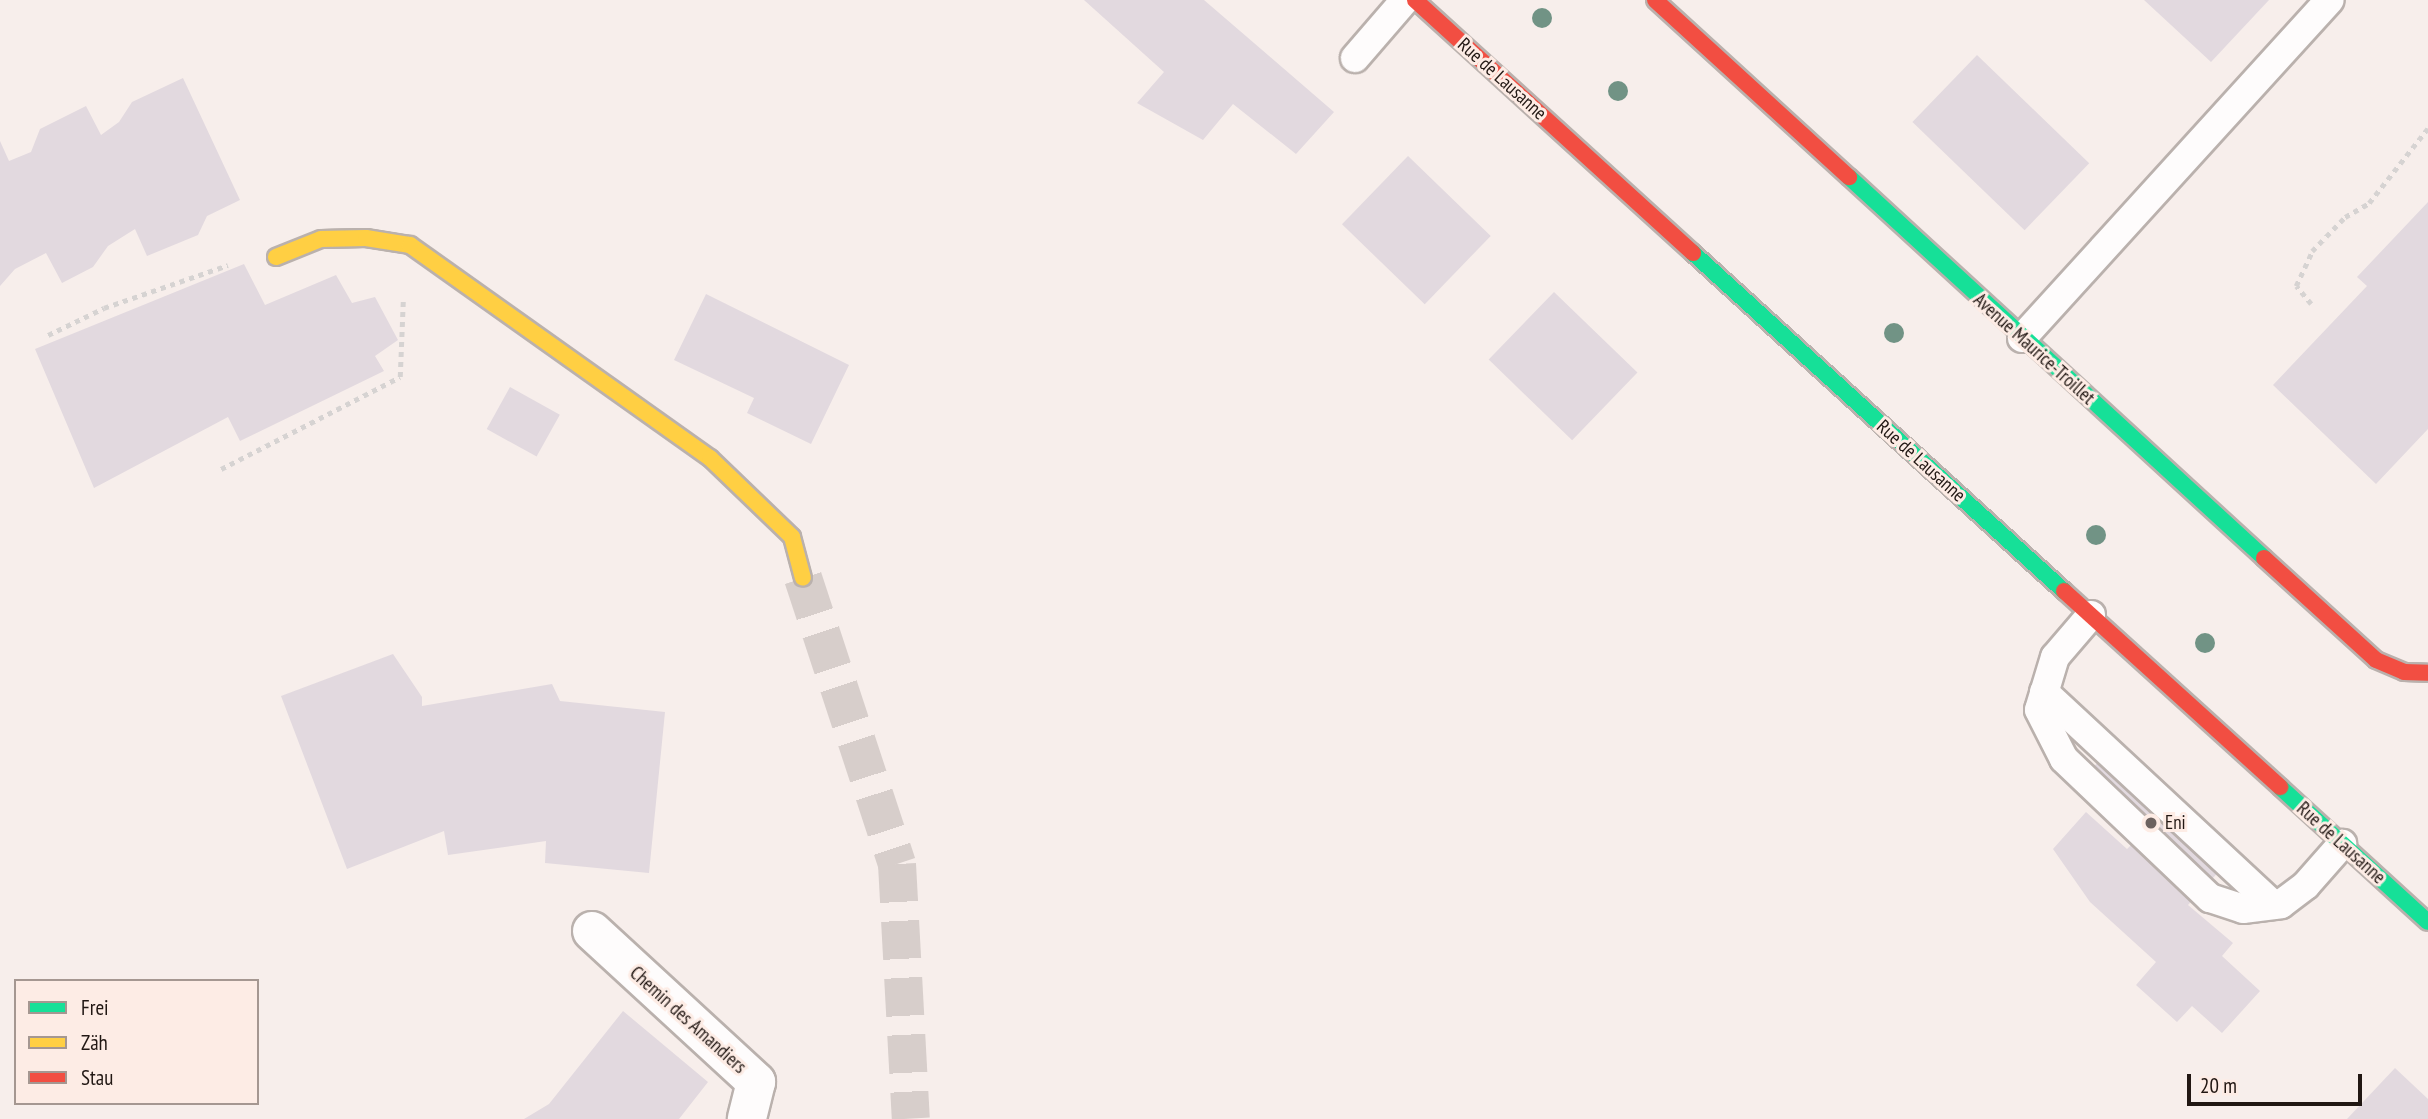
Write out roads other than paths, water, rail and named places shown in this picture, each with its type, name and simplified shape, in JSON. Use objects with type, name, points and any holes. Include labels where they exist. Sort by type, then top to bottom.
[{"type":"street","name":"Rue de Lausanne","points":[[1415,0],[2428,922]]},
{"type":"street","name":"Avenue Maurice-Troillet","points":[[1655,0],[2376,660],[2404,672],[2428,673]]},
{"type":"street","points":[[276,257],[320,239],[366,238],[410,245],[710,458],[792,537],[803,578]]},
{"type":"street","name":"Chemin des Amandiers","points":[[592,932],[757,1082],[747,1119]]},
{"type":"lane","points":[[1355,58],[1405,0]]},
{"type":"lane","points":[[2022,338],[2330,0]]},
{"type":"lane","points":[[2091,615],[2055,657],[2039,710],[2064,759],[2210,898],[2243,909],[2281,904],[2306,885],[2342,844]]},
{"type":"lane","points":[[2044,692],[2273,905]]},
{"type":"tunnel","points":[[803,578],[897,864],[911,1119]]},
{"type":"place","name":"Eni","points":[[2151,823]]}]
